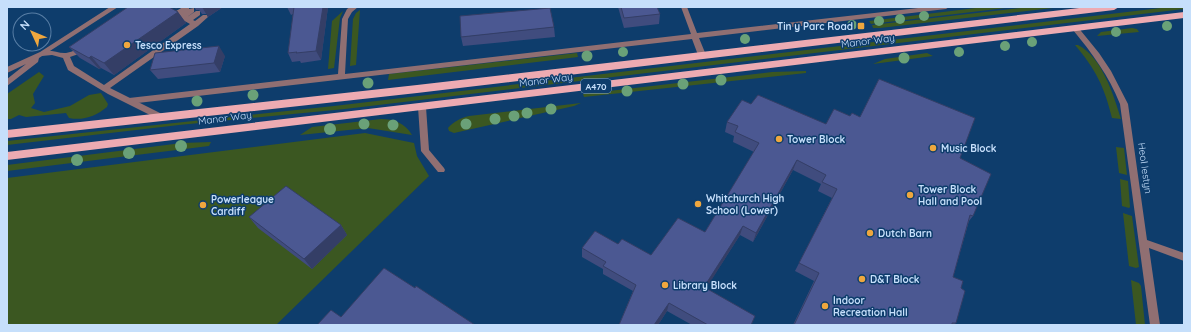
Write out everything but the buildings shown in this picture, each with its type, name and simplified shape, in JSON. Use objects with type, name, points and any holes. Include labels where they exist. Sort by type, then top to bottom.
[{"type":"highway","name":"Manor Way","points":[[7,134],[159,116],[401,91],[1114,7]]},
{"type":"highway","name":"Manor Way","points":[[7,156],[1184,15]]},
{"type":"street","points":[[7,70],[42,54],[115,7]]},
{"type":"street","points":[[341,77],[346,19],[350,11],[355,7]]},
{"type":"street","points":[[684,7],[702,55]]},
{"type":"street","points":[[129,101],[946,7]]},
{"type":"street","points":[[173,11],[192,10]]},
{"type":"street","points":[[173,11],[192,10]]},
{"type":"street","points":[[173,11],[196,24]]},
{"type":"street","points":[[108,90],[205,17]]},
{"type":"street","name":"Heol Iestyn","points":[[1074,28],[1103,63],[1118,87],[1124,104],[1155,325]]},
{"type":"street","points":[[7,83],[19,75],[42,54],[52,53],[66,56],[93,44]]},
{"type":"street","points":[[66,56],[71,68],[108,90],[159,116]]},
{"type":"street","points":[[422,107],[425,151],[441,170]]},
{"type":"street","points":[[1144,243],[1184,257]]},
{"type":"green space","points":[[984,7],[1014,7],[871,24],[869,21]]},
{"type":"green space","points":[[1030,7],[1062,7],[880,28],[873,28],[872,25]]},
{"type":"green space","points":[[1169,7],[1184,7],[1184,9],[345,109],[179,125],[7,145],[7,141],[334,106]]},
{"type":"green space","points":[[360,10],[356,65],[350,66],[353,19],[356,13]]},
{"type":"green space","points":[[343,11],[340,18],[334,68],[328,69],[332,21]]},
{"type":"green space","points":[[1132,28],[1137,29],[1139,32],[1097,36],[1101,32]]},
{"type":"green space","points":[[1075,45],[1078,45],[1094,58],[1111,89],[1121,119],[1112,118],[1106,97],[1094,71],[1089,62]]},
{"type":"green space","points":[[577,53],[578,57],[388,80],[389,74]]},
{"type":"green space","points":[[927,53],[933,56],[873,64],[885,59]]},
{"type":"green space","points":[[806,71],[806,73],[584,97],[583,94],[772,72]]},
{"type":"green space","points":[[39,72],[44,76],[33,94],[35,103],[31,108],[44,112],[70,106],[89,95],[101,93],[108,104],[107,107],[94,115],[79,119],[69,118],[66,113],[26,117],[19,115],[11,119],[7,119],[7,94]]},
{"type":"green space","points":[[581,103],[574,106],[454,133],[449,131],[448,128],[458,120],[469,116]]},
{"type":"green space","points":[[381,119],[399,122],[406,127],[412,135],[368,128],[300,135],[312,127]]},
{"type":"green space","name":"Powerleague Cardiff","points":[[365,133],[414,143],[417,156],[429,176],[276,325],[7,325],[7,178]]},
{"type":"green space","points":[[211,142],[209,146],[7,171],[7,165],[182,143]]},
{"type":"green space","points":[[1116,147],[1124,148],[1127,175],[1119,173]]},
{"type":"green space","points":[[1120,179],[1128,181],[1129,208],[1122,206]]},
{"type":"green space","points":[[1123,213],[1132,216],[1139,267],[1136,268],[1129,266]]},
{"type":"green space","points":[[1131,280],[1139,283],[1141,286],[1145,325],[1136,325]]},
{"type":"place","name":"Tin y Parc Road","points":[[861,26]]},
{"type":"place","name":"Tesco Express","points":[[127,45]]},
{"type":"place","name":"Tower Block","points":[[779,139]]},
{"type":"place","name":"Music Block","points":[[933,148]]},
{"type":"place","name":"Tower Block Hall and Pool","points":[[910,195]]},
{"type":"place","name":"Whitchurch High School (Lower)","points":[[698,204]]},
{"type":"place","name":"Powerleague Cardiff","points":[[203,205]]},
{"type":"place","name":"Dutch Barn","points":[[870,233]]},
{"type":"place","name":"D&T Block","points":[[862,279]]},
{"type":"place","name":"Library Block","points":[[665,285]]},
{"type":"place","name":"Indoor Recreation Hall","points":[[825,306]]}]
